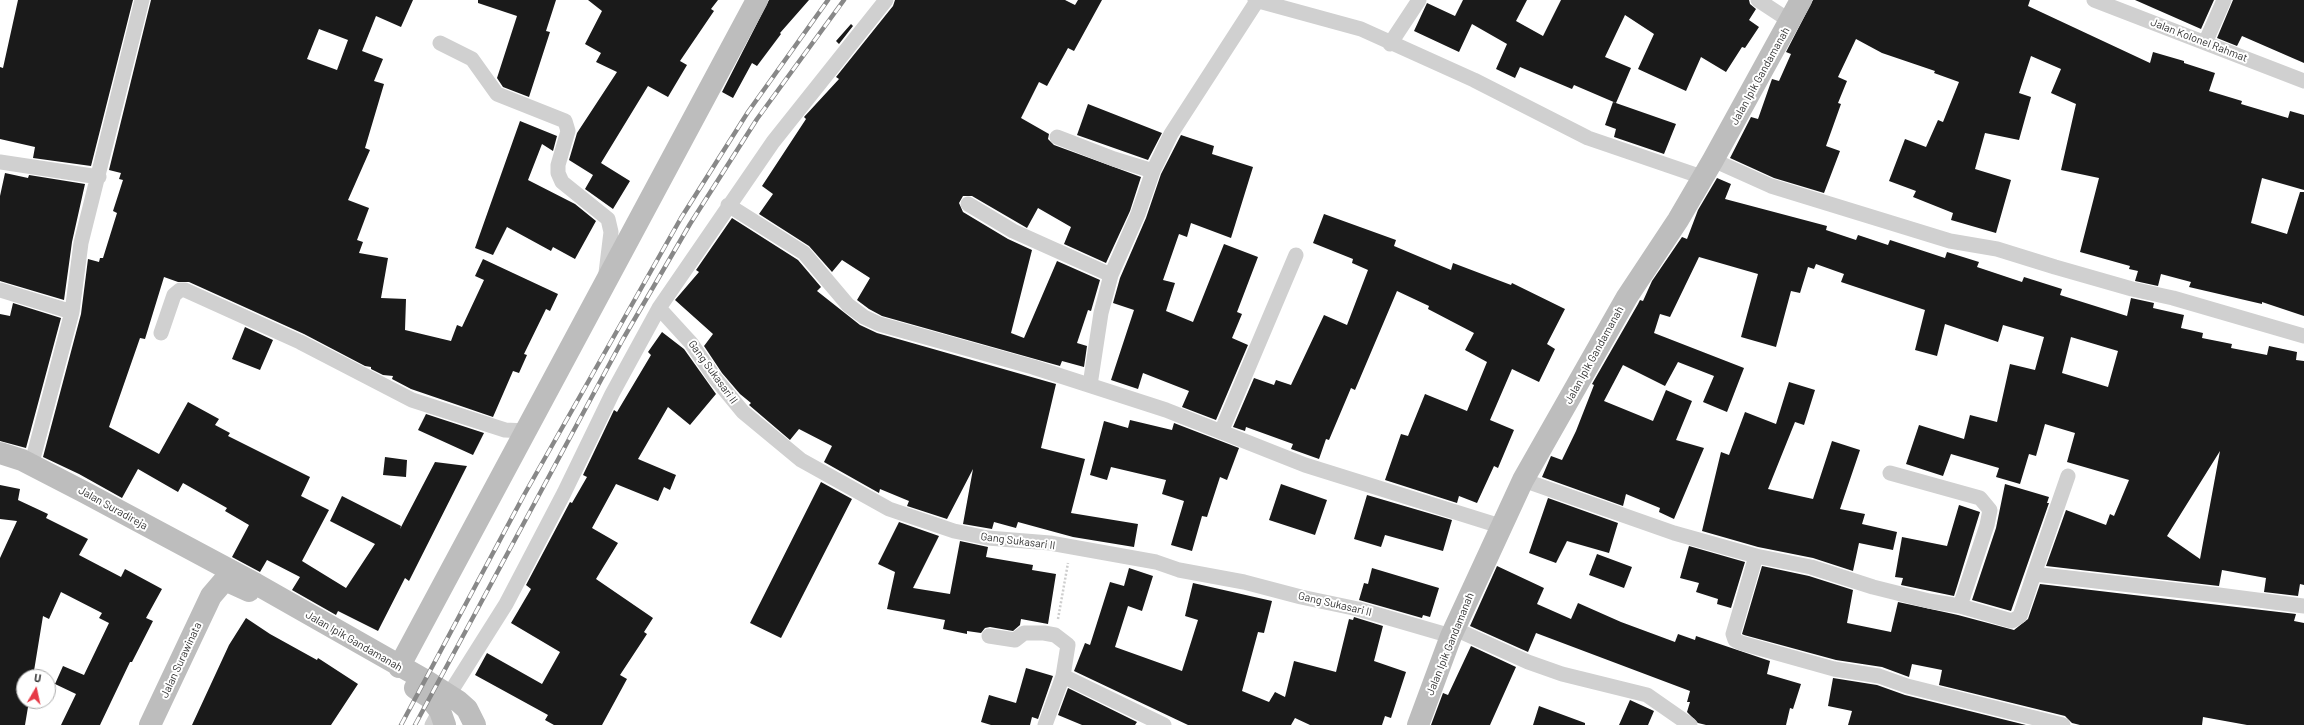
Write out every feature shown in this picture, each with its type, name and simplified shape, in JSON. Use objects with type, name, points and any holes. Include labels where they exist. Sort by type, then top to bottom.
[{"type":"main road","points":[[399,667],[604,288],[757,0]]},
{"type":"main road","name":"Jalan Ipik Gandamanah","points":[[1418,725],[1453,633],[1500,526],[1523,480],[1627,297],[1678,220],[1708,169],[1801,0]]},
{"type":"main road","name":"Jalan Suradireja","points":[[0,454],[22,460],[223,568]]},
{"type":"main road","points":[[194,553],[210,574],[211,596]]},
{"type":"main road","name":"Jalan Ipik Gandamanah","points":[[223,568],[256,584],[399,667],[425,680],[441,714]]},
{"type":"main road","name":"Jalan Ipik Gandamanah","points":[[211,596],[223,582],[233,582],[429,697],[441,714]]},
{"type":"main road","name":"Jalan Surawinata","points":[[150,725],[211,596]]},
{"type":"main road","name":"Jalan Ipik Gandamanah","points":[[441,714],[458,701],[467,709],[476,725]]},
{"type":"street","points":[[31,466],[72,312],[81,243],[99,177],[142,0]]},
{"type":"street","points":[[441,714],[506,604],[564,493],[612,394],[659,308],[728,205],[773,142],[886,0]]},
{"type":"street","points":[[1090,385],[1101,313],[1111,275],[1138,214],[1153,170],[1171,134],[1256,0],[1361,29],[1390,44],[1474,80],[1588,138],[1771,186],[1950,241],[1997,249],[2078,274],[2172,298],[2304,336]]},
{"type":"street","points":[[1390,44],[1419,0]]},
{"type":"street","points":[[1758,0],[1790,21]]},
{"type":"street","name":"Jalan Kolonel Rahmat","points":[[2094,0],[2304,81]]},
{"type":"street","points":[[2205,42],[2224,0]]},
{"type":"street","points":[[440,43],[472,59],[498,94],[565,121],[568,131],[558,165],[558,173],[562,182],[608,219],[611,232],[604,288]]},
{"type":"street","points":[[1057,137],[1114,159],[1153,170]]},
{"type":"street","points":[[0,162],[99,177]]},
{"type":"street","points":[[968,204],[1013,231],[1111,275]]},
{"type":"street","points":[[728,205],[804,253],[848,305],[864,317],[924,338],[1033,367],[1090,385],[1166,410],[1305,465],[1500,526]]},
{"type":"street","points":[[1221,432],[1296,255]]},
{"type":"street","points":[[0,290],[72,312]]},
{"type":"street","points":[[161,333],[174,295],[180,290],[185,290],[300,342],[412,400],[505,430],[527,431]]},
{"type":"street","name":"Gang Sukasari II","points":[[659,308],[691,343],[715,378],[743,412],[801,460],[888,509],[954,531],[988,538],[1050,543],[1071,548],[1156,562],[1179,570],[1244,582],[1365,610],[1453,633],[1562,674],[1647,695],[1690,725]]},
{"type":"street","points":[[1890,473],[1980,498],[1990,510],[1987,525],[1960,606]]},
{"type":"street","points":[[1523,480],[1674,533],[1756,556],[1811,567],[1873,587],[1929,601],[1960,606],[2005,619],[2017,619],[2023,609],[2044,538],[2068,476]]},
{"type":"street","points":[[1756,556],[1733,634],[1734,640],[1834,669],[1879,676],[1907,686],[2064,725]]},
{"type":"street","points":[[2034,574],[2219,594],[2304,606]]},
{"type":"street","points":[[990,636],[1014,640],[1024,633],[1044,633],[1055,636],[1068,645],[1063,676],[1045,725]]},
{"type":"street","points":[[1063,676],[1164,725]]},
{"type":"path","points":[[1055,636],[1071,548]]},
{"type":"building","points":[[18,0],[133,0],[91,166],[33,158],[35,147],[0,139],[0,67],[3,68]]},
{"type":"building","points":[[151,0],[413,0],[401,27],[376,16],[362,51],[383,59],[374,81],[384,84],[365,148],[370,150],[348,200],[369,208],[357,240],[363,242],[359,253],[388,258],[381,298],[406,299],[405,330],[451,341],[457,325],[462,327],[484,280],[475,276],[483,259],[558,294],[550,311],[546,309],[524,354],[527,355],[519,373],[513,371],[493,417],[411,389],[392,379],[393,376],[383,375],[371,369],[371,367],[365,366],[304,334],[189,282],[178,282],[164,277],[145,339],[140,338],[109,427],[159,454],[188,402],[219,419],[215,425],[230,433],[228,436],[310,477],[301,496],[329,510],[302,561],[346,588],[375,544],[330,521],[342,496],[401,526],[400,529],[435,462],[467,466],[409,581],[405,578],[378,631],[338,611],[336,615],[292,590],[300,577],[267,560],[260,572],[232,557],[249,525],[225,511],[227,508],[183,483],[178,492],[138,469],[122,498],[79,474],[43,457],[81,314],[88,259],[99,262],[100,258],[103,258],[117,213],[113,211],[123,180],[119,179],[121,173],[109,170]],"holes":[[[319,29],[348,40],[337,70],[307,59]]]},
{"type":"building","points":[[478,0],[556,0],[546,31],[550,32],[529,97],[503,87],[497,78],[517,16],[478,3]]},
{"type":"building","points":[[588,0],[718,0],[711,9],[714,11],[680,61],[687,65],[668,97],[648,86],[601,163],[630,181],[613,209],[585,189],[593,175],[569,160],[577,133],[617,72],[596,62],[601,53],[585,44],[602,11]]},
{"type":"building","points":[[769,0],[809,0],[780,33],[781,34],[757,66],[752,63],[733,98],[722,92]]},
{"type":"building","points":[[895,0],[1065,0],[1075,5],[1078,0],[1102,0],[1074,51],[1068,48],[1047,86],[1039,82],[1021,118],[1049,134],[1048,139],[1054,145],[1141,177],[1130,211],[1106,263],[1064,244],[1071,227],[1038,208],[1027,228],[972,196],[963,196],[959,203],[963,212],[1008,239],[1032,250],[1011,333],[1024,338],[1057,261],[1100,280],[1091,311],[1088,310],[1077,343],[1087,346],[1084,367],[1062,361],[1060,366],[882,316],[857,300],[870,278],[842,260],[832,272],[809,246],[759,214],[773,194],[762,186],[806,119],[804,117],[839,79],[836,77],[893,6]]},
{"type":"building","points":[[1463,0],[1527,0],[1516,21],[1543,36],[1561,0],[1749,0],[1750,4],[1756,9],[1749,20],[1759,27],[1745,48],[1742,47],[1726,72],[1701,57],[1686,91],[1638,69],[1654,34],[1625,15],[1605,57],[1631,68],[1616,103],[1574,85],[1572,89],[1520,67],[1515,78],[1496,69],[1507,44],[1472,24],[1459,52],[1414,31],[1427,3],[1455,16]]},
{"type":"building","points":[[1813,0],[2030,0],[2028,6],[2150,63],[2153,52],[2184,61],[2184,63],[2215,73],[2209,91],[2242,101],[2241,104],[2288,118],[2290,111],[2304,115],[2304,190],[2262,178],[2251,223],[2287,234],[2300,192],[2304,192],[2304,316],[2262,302],[2262,304],[2189,287],[2191,282],[2161,274],[2158,286],[2135,281],[2138,271],[2129,269],[2130,266],[2080,252],[2099,178],[2061,170],[2076,104],[2051,93],[2061,69],[2031,56],[2019,93],[2031,97],[2019,140],[1985,133],[1975,169],[2011,180],[1996,233],[1951,220],[1953,213],[1913,197],[1916,191],[1889,181],[1905,139],[1926,147],[1938,120],[1943,122],[1959,82],[1934,73],[1935,71],[1882,53],[1856,39],[1838,77],[1847,81],[1838,103],[1841,104],[1826,146],[1840,151],[1824,193],[1774,178],[1730,158],[1751,117],[1758,119],[1772,79],[1779,81],[1791,54],[1786,52]]},
{"type":"building","points":[[2135,0],[2214,0],[2201,29]]},
{"type":"building","points":[[2233,0],[2304,0],[2304,63],[2242,36],[2237,46],[2217,38]]},
{"type":"building","points":[[851,24],[853,26],[839,44],[836,41]]},
{"type":"building","points":[[1613,102],[1676,124],[1664,154],[1614,137],[1616,129],[1605,125]]},
{"type":"building","points":[[1088,104],[1162,133],[1148,160],[1077,135]]},
{"type":"building","points":[[520,121],[557,136],[553,151],[542,144],[528,180],[575,204],[596,221],[575,259],[553,247],[551,251],[507,227],[493,255],[475,248]]},
{"type":"building","points":[[1181,135],[1214,146],[1212,154],[1253,167],[1231,238],[1191,223],[1187,237],[1179,234],[1163,280],[1175,283],[1166,311],[1193,322],[1224,244],[1258,257],[1237,312],[1242,314],[1232,338],[1248,345],[1216,420],[1182,407],[1189,391],[1143,373],[1138,389],[1111,380],[1134,310],[1113,303],[1120,278],[1146,218],[1161,174]]},
{"type":"building","points":[[5,173],[28,178],[29,175],[85,184],[72,242],[64,300],[0,281],[0,196]]},
{"type":"building","points":[[1717,178],[1731,184],[1725,199],[1827,226],[1826,230],[1856,240],[1858,235],[1888,245],[1890,240],[1945,258],[1947,252],[1979,262],[1977,267],[2022,282],[2024,277],[2062,289],[2060,295],[2127,316],[2131,298],[2154,303],[2153,308],[2184,315],[2181,328],[2203,333],[2202,338],[2232,344],[2231,348],[2267,355],[2269,346],[2297,352],[2296,360],[2304,361],[2304,585],[2300,584],[2298,596],[2264,592],[2266,578],[2222,570],[2219,586],[2046,566],[2066,510],[2106,525],[2110,514],[2114,516],[2129,480],[2067,462],[2075,433],[2045,424],[2036,456],[2029,454],[2020,484],[1996,477],[1999,468],[1951,454],[1943,476],[1906,464],[1919,425],[1964,439],[1970,415],[1997,422],[2010,364],[2035,370],[2044,337],[2003,325],[1998,342],[1945,324],[1937,356],[1915,350],[1925,310],[1841,282],[1844,274],[1816,264],[1814,269],[1808,267],[1800,293],[1791,291],[1776,347],[1741,337],[1758,274],[1699,257],[1670,317],[1660,314],[1654,333],[1744,368],[1727,412],[1703,402],[1714,376],[1678,362],[1665,386],[1623,365],[1604,401],[1653,421],[1666,390],[1692,401],[1676,440],[1704,448],[1674,519],[1659,512],[1660,508],[1626,494],[1623,506],[1542,477],[1551,456],[1562,460],[1576,431],[1594,385],[1592,384],[1640,300],[1643,301],[1652,281],[1682,237],[1687,239],[1698,210]],"holes":[[[2071,337],[2118,351],[2108,387],[2062,373]],[[2220,451],[2200,559],[2167,536]]]},
{"type":"building","points":[[1324,214],[1396,240],[1394,246],[1451,270],[1453,263],[1511,285],[1512,283],[1565,309],[1547,344],[1555,349],[1539,382],[1512,369],[1490,420],[1514,430],[1498,468],[1494,466],[1477,503],[1459,496],[1457,503],[1385,480],[1401,434],[1408,436],[1425,394],[1467,411],[1487,362],[1465,350],[1474,333],[1428,309],[1429,306],[1397,291],[1355,390],[1351,388],[1329,440],[1326,439],[1319,459],[1291,449],[1293,444],[1246,427],[1245,431],[1233,427],[1254,378],[1274,385],[1276,380],[1291,385],[1324,315],[1347,325],[1368,270],[1352,263],[1353,259],[1313,243]]},
{"type":"building","points":[[732,218],[798,260],[821,287],[817,291],[860,325],[877,333],[1056,384],[1041,448],[1085,459],[1071,513],[1138,524],[1134,547],[1073,537],[1018,522],[1016,528],[994,522],[992,529],[963,524],[973,469],[947,519],[907,506],[909,501],[880,489],[879,493],[824,462],[832,446],[799,429],[790,440],[749,405],[751,403],[740,394],[722,373],[704,346],[713,334],[675,300],[699,272],[696,270]]},
{"type":"building","points":[[13,303],[61,318],[26,448],[0,441],[0,314],[10,316]]},
{"type":"building","points":[[245,327],[273,340],[260,370],[232,359]]},
{"type":"building","points":[[662,332],[684,349],[716,394],[690,425],[668,407],[638,459],[676,475],[670,490],[664,487],[658,501],[616,484],[592,528],[618,543],[596,579],[653,618],[644,632],[647,634],[620,675],[627,679],[602,725],[554,725],[545,720],[548,715],[475,675],[487,653],[542,684],[560,652],[511,623],[531,589],[526,585],[570,502],[572,503],[587,477],[583,475],[614,410],[617,412],[651,355],[648,352]]},
{"type":"building","points":[[1789,382],[1815,390],[1804,425],[1795,422],[1768,489],[1813,499],[1832,441],[1860,450],[1840,509],[1865,514],[1862,524],[1897,532],[1893,550],[1859,543],[1853,571],[1813,558],[1758,547],[1702,531],[1721,452],[1729,455],[1745,412],[1776,424]]},
{"type":"building","points":[[426,414],[484,433],[473,455],[418,430]]},
{"type":"building","points":[[1130,420],[1172,430],[1174,423],[1239,448],[1227,480],[1220,477],[1207,517],[1202,516],[1192,551],[1171,545],[1184,501],[1162,494],[1166,480],[1111,467],[1107,480],[1090,475],[1104,421],[1128,428]]},
{"type":"building","points":[[385,457],[407,460],[406,477],[383,475]]},
{"type":"building","points":[[821,482],[852,499],[781,638],[750,623]]},
{"type":"building","points":[[1281,484],[1327,500],[1315,535],[1269,520]]},
{"type":"building","points":[[2005,484],[2049,497],[2047,503],[2049,503],[2011,611],[1972,600],[1996,528]]},
{"type":"building","points":[[0,485],[20,489],[18,500],[48,514],[46,518],[88,539],[79,555],[121,577],[125,569],[162,589],[146,618],[153,621],[132,662],[130,662],[100,725],[61,725],[76,694],[56,684],[63,666],[84,675],[109,623],[99,618],[102,613],[61,592],[49,619],[43,616],[34,669],[16,669],[16,709],[28,709],[25,725],[0,725],[0,558],[17,521],[0,519]]},
{"type":"building","points":[[1367,495],[1452,520],[1443,551],[1385,535],[1381,547],[1354,539]]},
{"type":"building","points":[[1548,498],[1618,523],[1609,553],[1567,541],[1556,563],[1529,553]]},
{"type":"building","points":[[1959,505],[1980,512],[1954,596],[1901,585],[1903,578],[1895,577],[1902,537],[1947,546]]},
{"type":"building","points":[[899,522],[939,536],[913,588],[950,594],[960,541],[988,547],[986,557],[1033,565],[1032,570],[1056,574],[1048,624],[1021,619],[1020,625],[1013,631],[990,627],[985,628],[981,633],[967,631],[967,634],[943,629],[945,620],[887,609],[895,572],[878,564]]},
{"type":"building","points":[[1689,546],[1745,562],[1731,608],[1717,604],[1718,599],[1696,592],[1699,583],[1680,578]]},
{"type":"building","points":[[1597,554],[1632,567],[1624,588],[1589,575]]},
{"type":"building","points":[[1497,566],[1544,588],[1537,604],[1571,619],[1578,603],[1621,622],[1675,642],[1678,634],[1695,640],[1696,636],[1770,661],[1767,674],[1801,684],[1793,709],[1790,708],[1786,725],[1706,725],[1698,723],[1687,712],[1690,702],[1687,702],[1690,691],[1536,633],[1528,652],[1470,626]]},
{"type":"building","points":[[1762,566],[1809,576],[1853,590],[1847,623],[1891,632],[1898,602],[1958,615],[2014,630],[2028,619],[2040,584],[2296,614],[2294,621],[2304,623],[2304,725],[2247,725],[2203,717],[2202,725],[2080,725],[2072,723],[2065,716],[1939,685],[1942,670],[1912,664],[1909,677],[1882,667],[1836,660],[1744,635],[1742,634]]},
{"type":"building","points":[[1129,568],[1153,576],[1142,611],[1128,606],[1115,647],[1182,671],[1198,620],[1185,616],[1193,583],[1272,601],[1264,633],[1258,632],[1242,691],[1269,702],[1275,692],[1285,697],[1294,661],[1336,672],[1349,619],[1353,620],[1354,617],[1383,626],[1374,661],[1406,672],[1391,718],[1385,716],[1382,725],[1310,725],[1295,718],[1291,725],[1188,725],[1074,671],[1085,643],[1090,645],[1110,582],[1124,586]]},
{"type":"building","points":[[1372,568],[1439,588],[1430,617],[1423,615],[1422,618],[1359,600],[1364,583],[1368,584]]},
{"type":"building","points":[[246,618],[270,634],[317,660],[318,658],[358,684],[331,725],[192,725],[229,645]]},
{"type":"building","points":[[1471,646],[1516,667],[1490,725],[1431,725],[1443,693],[1448,695]]},
{"type":"building","points":[[1026,668],[1053,676],[1038,719],[1032,717],[1030,725],[991,725],[981,722],[989,695],[1016,703]]},
{"type":"building","points":[[1833,678],[1877,685],[1905,695],[2026,725],[1848,725],[1852,711],[1828,706]]},
{"type":"building","points":[[1068,688],[1137,722],[1135,725],[1082,725],[1058,715]]},
{"type":"building","points":[[1630,700],[1654,711],[1648,725],[1619,725]]},
{"type":"building","points":[[1539,706],[1585,723],[1585,725],[1533,725]]},
{"type":"railway","points":[[401,725],[524,495],[681,218],[748,112],[828,0]]},
{"type":"railway","points":[[415,725],[623,339],[690,224],[757,119],[844,0]]}]
